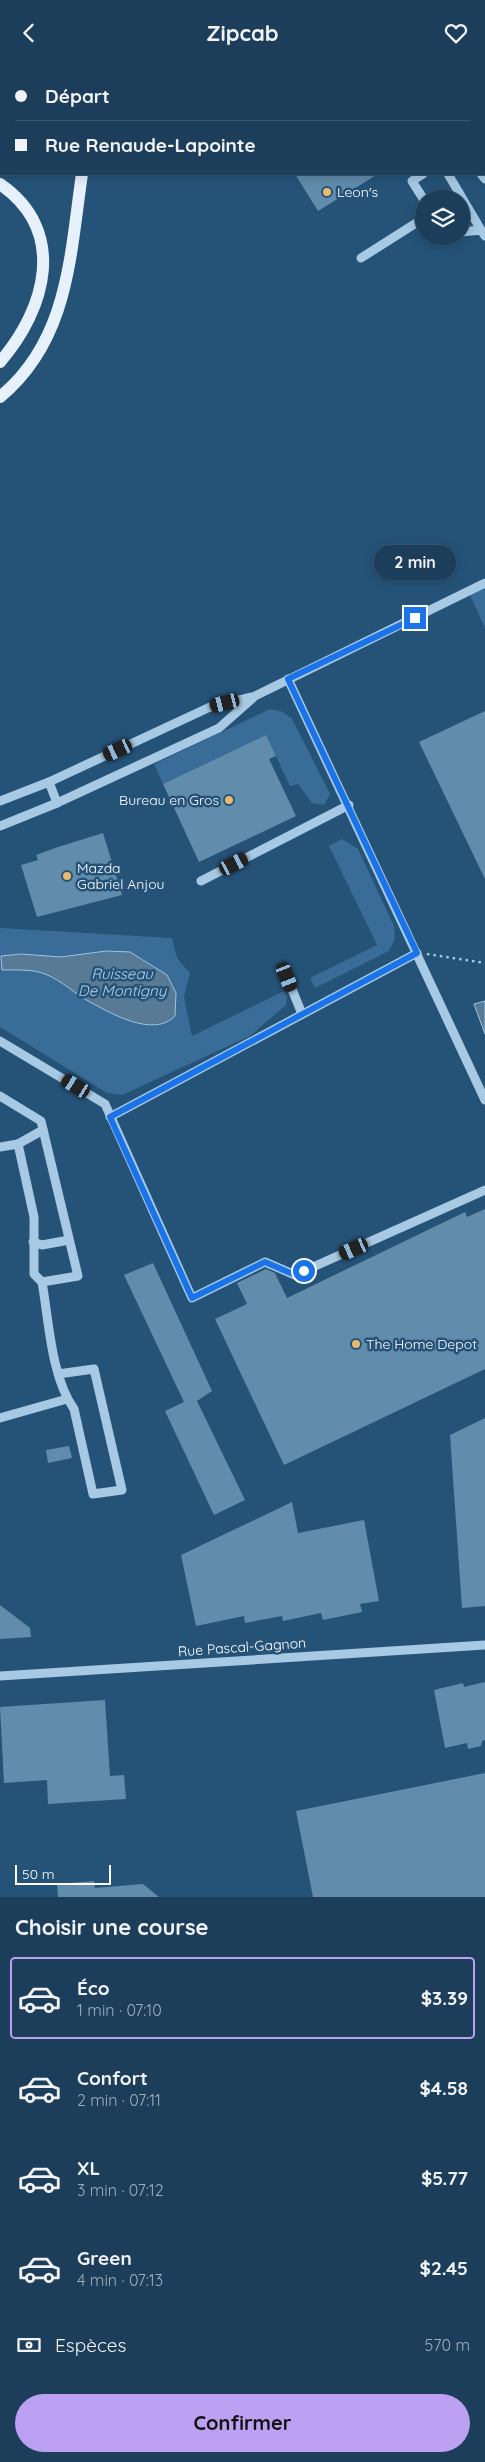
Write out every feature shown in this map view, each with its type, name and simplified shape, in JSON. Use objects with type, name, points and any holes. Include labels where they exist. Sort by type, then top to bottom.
[{"type":"main road","points":[[0,397],[17,381],[34,360],[49,335],[60,309],[82,175]]},
{"type":"main road","points":[[0,184],[16,197],[28,212],[39,235],[44,260],[42,283],[34,311],[19,338],[0,362]]},
{"type":"street","points":[[418,190],[412,181],[421,175]]},
{"type":"street","points":[[449,175],[483,233]]},
{"type":"street","points":[[361,258],[415,224]]},
{"type":"street","points":[[470,232],[483,233]]},
{"type":"street","points":[[0,801],[48,782],[210,707],[255,696],[485,583]]},
{"type":"street","points":[[288,679],[349,805],[485,1100]]},
{"type":"street","points":[[0,826],[57,803],[218,728],[255,696]]},
{"type":"street","points":[[48,782],[57,803]]},
{"type":"street","points":[[201,881],[349,805]]},
{"type":"street","points":[[110,1117],[417,953]]},
{"type":"street","points":[[287,977],[302,1014]]},
{"type":"street","points":[[1,1039],[105,1104],[192,1298],[265,1262],[295,1275],[485,1190]]},
{"type":"street","points":[[0,1096],[41,1121],[78,1277],[42,1282]]},
{"type":"street","points":[[0,1147],[18,1144],[43,1130]]},
{"type":"street","points":[[18,1144],[34,1217],[34,1274],[42,1282],[58,1374],[67,1399],[74,1409],[93,1494],[122,1490],[94,1369],[58,1374]]},
{"type":"street","points":[[33,1242],[42,1245],[69,1240]]},
{"type":"street","points":[[0,1418],[67,1399]]},
{"type":"street","name":"Rue Pascal-Gagnon","points":[[0,1676],[485,1645]]},
{"type":"path","points":[[417,953],[485,963]]},
{"type":"shaded area","points":[[485,583],[485,628],[468,591]]},
{"type":"shaded area","points":[[270,709],[283,712],[292,719],[330,794],[324,805],[312,803],[298,784],[290,786],[266,735],[163,784],[154,764]]},
{"type":"shaded area","points":[[342,839],[358,849],[394,926],[395,938],[389,951],[315,988],[310,978],[377,945],[329,846]]},
{"type":"shaded area","points":[[0,928],[172,938],[177,958],[190,973],[184,997],[192,1036],[284,991],[287,997],[286,1005],[250,1036],[122,1095],[107,1093],[0,1027]]},
{"type":"water","name":"Ruisseau De Montigny","points":[[106,951],[130,952],[167,975],[176,993],[175,1016],[166,1022],[156,1025],[133,1022],[84,999],[57,980],[40,972],[2,970],[1,956],[21,954],[61,957]]},
{"type":"water","points":[[485,1001],[485,1034],[474,1004]]},
{"type":"building","name":"Leon's","points":[[296,175],[376,175],[318,211]]},
{"type":"building","points":[[485,711],[485,879],[419,742]]},
{"type":"building","name":"Bureau en Gros","points":[[266,735],[276,756],[269,759],[296,816],[199,862],[163,784]]},
{"type":"building","points":[[103,833],[122,895],[37,917],[21,865],[38,860],[36,855]]},
{"type":"building","name":"The Home Depot","points":[[485,1209],[485,1369],[284,1465],[215,1319],[247,1304],[237,1283],[266,1269],[275,1273],[287,1298],[465,1212],[467,1217]]},
{"type":"building","points":[[153,1263],[212,1391],[197,1401],[245,1500],[214,1515],[165,1411],[184,1402],[124,1275]]},
{"type":"building","points":[[485,1418],[485,1606],[462,1608],[450,1435]]},
{"type":"building","points":[[69,1446],[72,1458],[48,1463],[46,1450]]},
{"type":"building","points":[[292,1502],[298,1533],[364,1520],[379,1601],[360,1604],[362,1612],[323,1620],[321,1613],[283,1621],[282,1616],[245,1623],[244,1616],[196,1626],[181,1555]]},
{"type":"building","points":[[0,1605],[30,1628],[31,1637],[0,1639]]},
{"type":"building","points":[[485,1682],[485,1740],[482,1741],[481,1746],[468,1749],[467,1743],[445,1748],[434,1690],[463,1683],[464,1687]]},
{"type":"building","points":[[105,1700],[110,1776],[124,1775],[126,1799],[48,1804],[47,1780],[4,1783],[0,1707]]},
{"type":"building","points":[[485,1773],[485,1897],[313,1897],[296,1811]]},
{"type":"building","points":[[94,1881],[95,1888],[143,1884],[159,1897],[58,1897],[57,1884]]},
{"type":"place","name":"Leon's","points":[[327,192]]},
{"type":"place","name":"Bureau en Gros","points":[[229,800]]},
{"type":"place","name":"Mazda Gabriel Anjou","points":[[67,876]]},
{"type":"place","name":"The Home Depot","points":[[356,1344]]},
{"type":"route","points":[[304,1271],[295,1275],[265,1262],[192,1298],[110,1117],[417,953],[301,702],[288,679],[415,618]]}]
